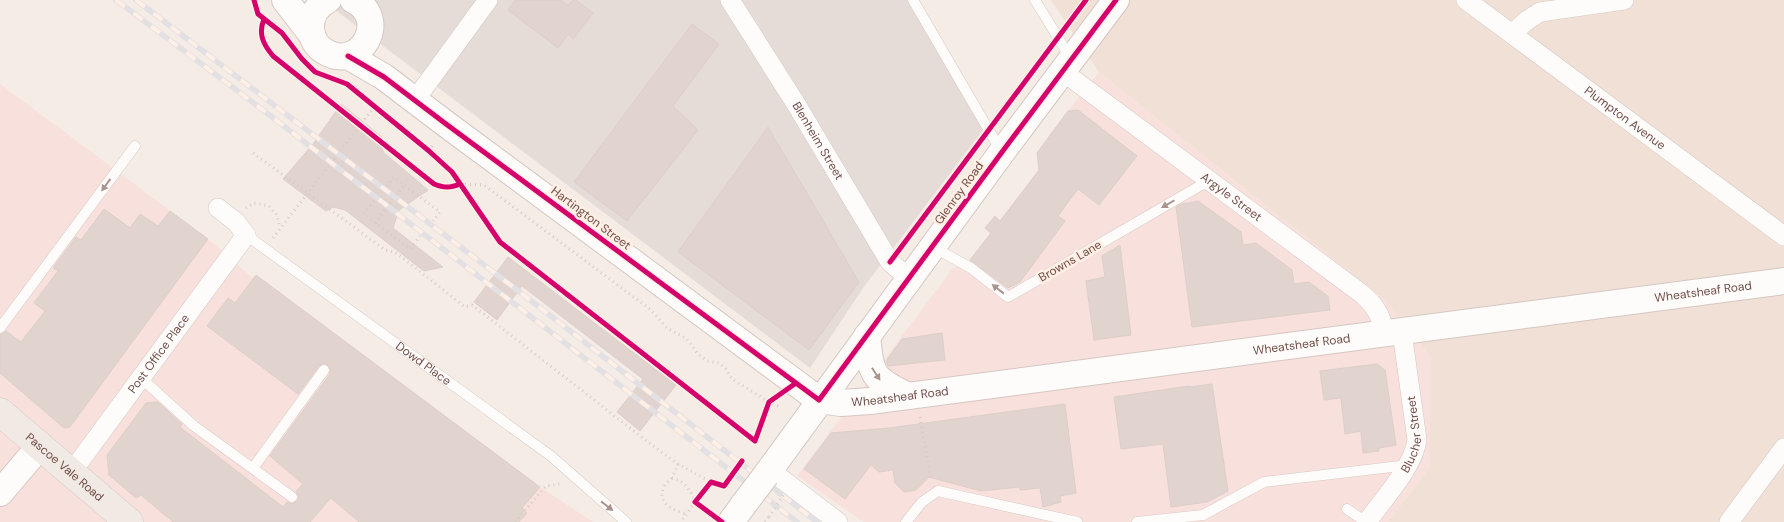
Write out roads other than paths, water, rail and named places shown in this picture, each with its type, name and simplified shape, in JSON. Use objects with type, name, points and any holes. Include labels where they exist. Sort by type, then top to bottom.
[{"type":"main road","name":"Pascoe Vale Road","points":[[0,412],[129,522]]},
{"type":"street","points":[[285,0],[312,35]]},
{"type":"street","points":[[292,0],[314,5],[325,2]]},
{"type":"street","points":[[415,100],[488,0]]},
{"type":"street","name":"Blenheim Street","points":[[730,0],[796,104],[890,262],[909,278]]},
{"type":"street","name":"Glenroy Road","points":[[738,513],[773,480],[819,400],[1116,0]]},
{"type":"street","name":"Plumpton Avenue","points":[[1466,0],[1784,236]]},
{"type":"street","points":[[1512,34],[1526,21],[1540,12],[1624,0]]},
{"type":"street","name":"Hartington Street","points":[[356,1],[365,9],[370,18],[369,38],[371,51],[384,77]]},
{"type":"street","points":[[312,35],[312,17],[316,10],[325,2]]},
{"type":"street","name":"Hartington Street","points":[[312,35],[322,50],[330,55],[338,57],[348,56],[384,77],[819,400]]},
{"type":"street","points":[[348,56],[363,46],[369,38]]},
{"type":"street","name":"Argyle Street","points":[[1067,66],[1210,180],[1373,303],[1393,333]]},
{"type":"street","name":"Dowd Place","points":[[224,213],[246,235]]},
{"type":"street","name":"Post Office Place","points":[[71,473],[246,235]]},
{"type":"street","name":"Wheatsheaf Road","points":[[819,400],[841,404],[1784,281]]},
{"type":"street","name":"Blucher Street","points":[[1366,522],[1409,464],[1416,450],[1417,440],[1393,333]]},
{"type":"street","points":[[866,336],[870,366],[875,375],[886,386],[912,395]]},
{"type":"street","points":[[0,494],[40,446]]},
{"type":"street","points":[[1729,522],[1784,448]]},
{"type":"street","points":[[773,480],[838,522]]},
{"type":"lane","points":[[913,0],[1002,152]]},
{"type":"lane","points":[[1035,0],[1067,66]]},
{"type":"lane","points":[[0,328],[135,146]]},
{"type":"lane","name":"Browns Lane","points":[[932,246],[971,268],[1008,297],[1210,180]]},
{"type":"lane","name":"Dowd Place","points":[[246,235],[551,456],[626,522]]},
{"type":"lane","points":[[253,468],[324,370]]},
{"type":"lane","points":[[141,378],[194,426],[292,497]]},
{"type":"lane","points":[[1137,522],[1202,514],[1264,482],[1409,464]]},
{"type":"lane","points":[[906,522],[922,502],[938,491],[1077,522]]},
{"type":"lane","points":[[1347,509],[1366,522]]},
{"type":"railway","points":[[116,0],[263,110],[797,522]]},
{"type":"railway","points":[[136,0],[521,293],[817,522]]}]
